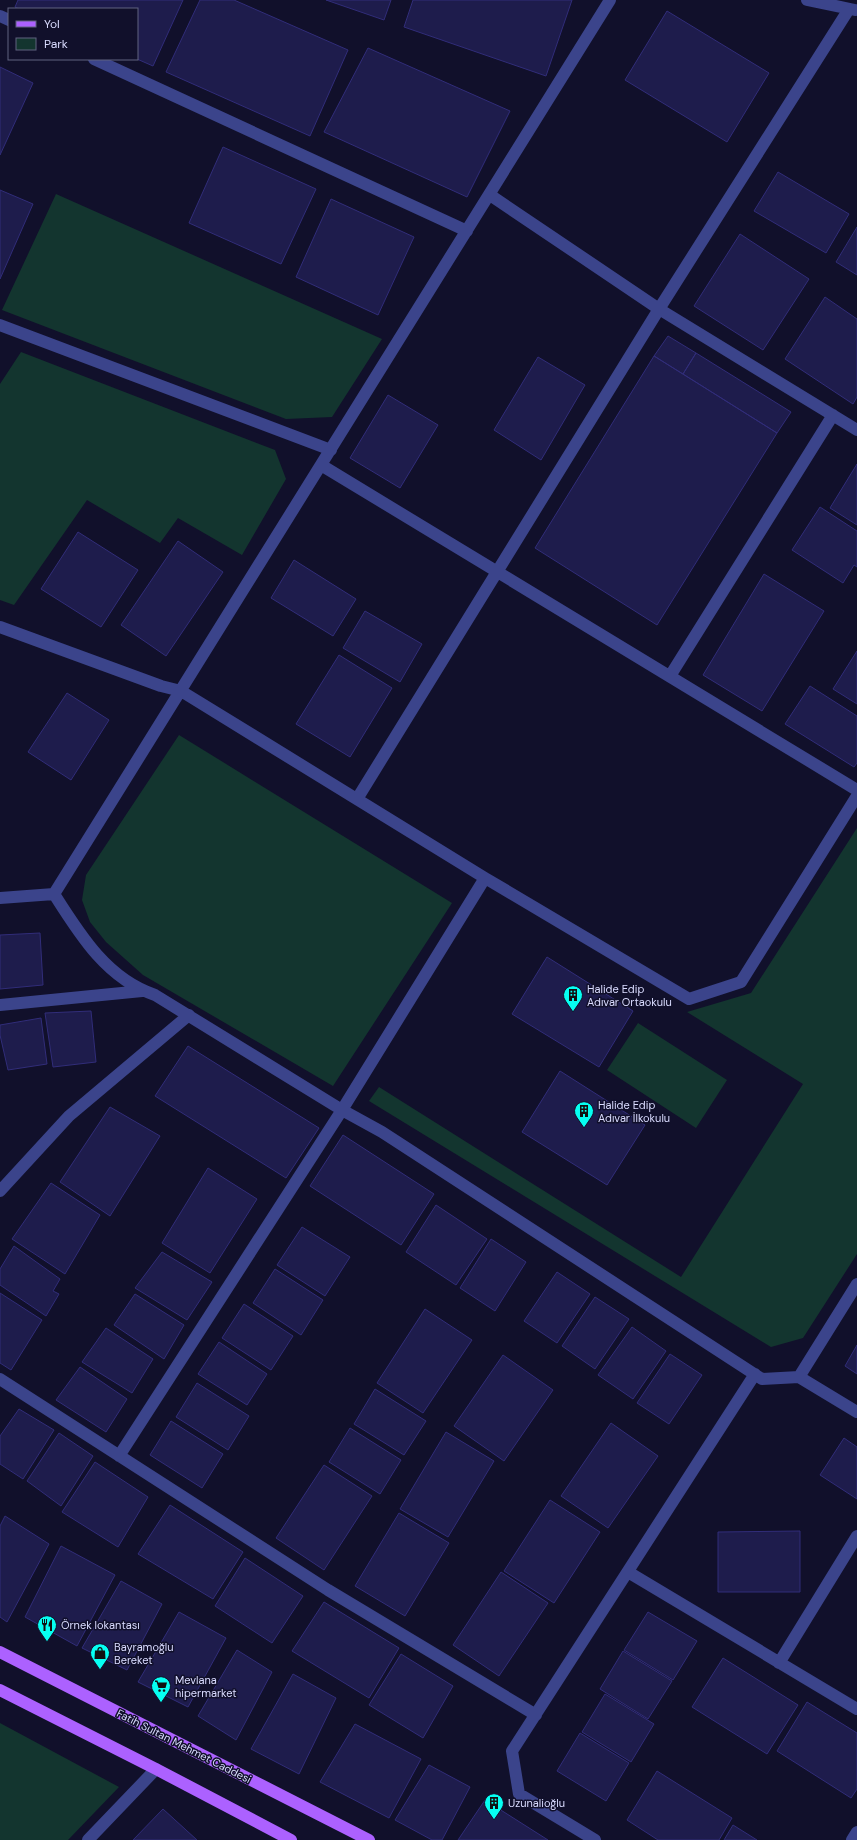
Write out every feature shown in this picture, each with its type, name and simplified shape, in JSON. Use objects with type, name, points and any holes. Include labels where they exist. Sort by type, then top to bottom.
[{"type":"main road","name":"Fatih Sultan Mehmet Caddesi","points":[[0,1652],[369,1840]]},
{"type":"main road","points":[[0,1690],[156,1769],[291,1840]]},
{"type":"street","points":[[54,894],[610,0]]},
{"type":"street","points":[[357,799],[659,309],[853,10],[807,0]]},
{"type":"street","points":[[96,60],[467,231]]},
{"type":"street","points":[[490,195],[659,309],[832,415],[856,428]]},
{"type":"street","points":[[0,325],[331,450]]},
{"type":"street","points":[[670,676],[832,415]]},
{"type":"street","points":[[321,465],[857,790]]},
{"type":"street","points":[[0,627],[161,686],[181,691],[485,878],[689,998],[741,982],[857,796]]},
{"type":"street","points":[[119,1456],[342,1110],[485,878]]},
{"type":"street","points":[[0,898],[54,894]]},
{"type":"street","points":[[54,894],[80,936],[110,969],[142,991],[155,995],[189,1015],[342,1110],[388,1136],[762,1379],[799,1377],[857,1412]]},
{"type":"street","points":[[0,1005],[142,991]]},
{"type":"street","points":[[0,1191],[69,1116],[189,1015]]},
{"type":"street","points":[[799,1377],[857,1284]]},
{"type":"street","points":[[595,1840],[519,1794],[512,1751],[755,1374]]},
{"type":"street","points":[[0,1379],[328,1590],[536,1715]]},
{"type":"street","points":[[779,1663],[857,1536]]},
{"type":"street","points":[[628,1572],[857,1709]]},
{"type":"street","points":[[88,1840],[156,1769]]},
{"type":"street","points":[[852,1840],[857,1832]]},
{"type":"green space","points":[[56,194],[382,339],[332,417],[286,419],[2,310]]},
{"type":"green space","points":[[21,352],[275,450],[286,479],[242,555],[178,518],[160,543],[87,500],[14,605],[0,600],[0,384]]},
{"type":"green space","points":[[179,735],[452,903],[333,1086],[143,975],[106,942],[90,922],[82,900],[86,875]]},
{"type":"green space","points":[[857,828],[857,1254],[803,1338],[771,1347],[369,1101],[379,1087],[681,1277],[803,1084],[687,1012],[751,993]]},
{"type":"green space","points":[[638,1023],[727,1080],[696,1128],[607,1070]]},
{"type":"green space","points":[[0,1723],[119,1787],[68,1840],[0,1840]]},
{"type":"building","points":[[18,0],[183,0],[153,66],[138,59],[138,8],[15,7]]},
{"type":"building","points":[[200,0],[234,0],[348,50],[310,136],[166,72]]},
{"type":"building","points":[[326,0],[391,0],[384,20]]},
{"type":"building","points":[[413,0],[572,0],[546,76],[404,27]]},
{"type":"building","points":[[667,11],[769,73],[727,142],[625,80]]},
{"type":"building","points":[[368,48],[510,111],[467,197],[324,132]]},
{"type":"building","points":[[0,67],[33,83],[0,155]]},
{"type":"building","points":[[223,147],[316,189],[281,264],[189,223]]},
{"type":"building","points":[[778,172],[849,214],[826,253],[754,211]]},
{"type":"building","points":[[0,190],[33,204],[0,279]]},
{"type":"building","points":[[331,199],[414,237],[378,315],[296,277]]},
{"type":"building","points":[[857,227],[857,275],[836,262]]},
{"type":"building","points":[[740,234],[809,279],[763,350],[694,306]]},
{"type":"building","points":[[825,297],[857,319],[857,397],[853,404],[785,359]]},
{"type":"building","points":[[668,336],[696,353],[683,374],[654,356]]},
{"type":"building","points":[[696,353],[791,412],[777,433],[683,374]]},
{"type":"building","points":[[654,356],[777,433],[657,625],[535,548]]},
{"type":"building","points":[[538,357],[585,385],[541,460],[494,430]]},
{"type":"building","points":[[388,395],[438,425],[400,488],[350,458]]},
{"type":"building","points":[[857,464],[857,525],[830,508]]},
{"type":"building","points":[[820,507],[857,531],[857,567],[854,565],[843,583],[792,550]]},
{"type":"building","points":[[78,532],[138,570],[101,627],[41,589]]},
{"type":"building","points":[[178,541],[223,572],[166,656],[121,625]]},
{"type":"building","points":[[294,560],[356,599],[333,636],[271,598]]},
{"type":"building","points":[[764,574],[824,611],[762,711],[703,675]]},
{"type":"building","points":[[365,611],[422,644],[400,682],[343,648]]},
{"type":"building","points":[[857,651],[857,704],[833,689]]},
{"type":"building","points":[[339,655],[392,688],[350,757],[296,724]]},
{"type":"building","points":[[810,686],[857,716],[857,763],[854,767],[785,724]]},
{"type":"building","points":[[67,693],[109,720],[71,780],[28,752]]},
{"type":"building","points":[[40,933],[43,985],[0,989],[0,935]]},
{"type":"building","name":"Halide Edip Adıvar Ortaokulu","points":[[547,957],[633,1011],[599,1067],[512,1014]]},
{"type":"building","points":[[91,1011],[96,1062],[53,1067],[45,1013]]},
{"type":"building","points":[[41,1018],[47,1064],[8,1070],[0,1035],[0,1025]]},
{"type":"building","points":[[188,1046],[319,1128],[286,1178],[155,1096]]},
{"type":"building","name":"Halide Edip Adıvar İlkokulu","points":[[560,1071],[645,1125],[607,1185],[522,1132]]},
{"type":"building","points":[[110,1107],[160,1136],[110,1216],[60,1182]]},
{"type":"building","points":[[343,1135],[434,1194],[401,1245],[310,1186]]},
{"type":"building","points":[[208,1168],[257,1199],[210,1273],[162,1243]]},
{"type":"building","points":[[51,1183],[100,1215],[65,1274],[12,1239]]},
{"type":"building","points":[[436,1205],[487,1239],[456,1285],[406,1252]]},
{"type":"building","points":[[302,1227],[350,1257],[325,1296],[277,1265]]},
{"type":"building","points":[[491,1239],[526,1262],[495,1311],[460,1288]]},
{"type":"building","points":[[14,1246],[60,1279],[53,1291],[59,1294],[46,1316],[0,1285],[0,1269]]},
{"type":"building","points":[[162,1252],[212,1282],[187,1320],[135,1288]]},
{"type":"building","points":[[275,1269],[323,1300],[301,1335],[253,1303]]},
{"type":"building","points":[[557,1272],[590,1294],[557,1343],[524,1321]]},
{"type":"building","points":[[0,1293],[42,1320],[11,1370],[0,1363]]},
{"type":"building","points":[[135,1294],[184,1325],[164,1359],[114,1325]]},
{"type":"building","points":[[595,1297],[629,1319],[595,1369],[562,1346]]},
{"type":"building","points":[[244,1304],[293,1336],[271,1370],[222,1338]]},
{"type":"building","points":[[425,1309],[472,1340],[423,1413],[377,1383]]},
{"type":"building","points":[[632,1327],[666,1351],[633,1399],[598,1375]]},
{"type":"building","points":[[106,1328],[153,1359],[132,1393],[82,1362]]},
{"type":"building","points":[[219,1342],[267,1374],[247,1405],[198,1374]]},
{"type":"building","points":[[857,1345],[857,1374],[845,1366]]},
{"type":"building","points":[[670,1354],[702,1375],[669,1424],[637,1403]]},
{"type":"building","points":[[503,1355],[553,1390],[504,1461],[454,1426]]},
{"type":"building","points":[[80,1367],[127,1399],[106,1432],[56,1400]]},
{"type":"building","points":[[197,1383],[249,1416],[228,1450],[176,1417]]},
{"type":"building","points":[[375,1389],[426,1421],[404,1455],[354,1424]]},
{"type":"building","points":[[19,1409],[54,1430],[23,1479],[0,1464],[0,1436]]},
{"type":"building","points":[[171,1421],[223,1454],[202,1488],[150,1455]]},
{"type":"building","points":[[611,1423],[658,1456],[608,1528],[561,1496]]},
{"type":"building","points":[[350,1428],[401,1460],[380,1494],[329,1462]]},
{"type":"building","points":[[446,1432],[494,1461],[448,1537],[400,1509]]},
{"type":"building","points":[[59,1433],[93,1456],[61,1506],[27,1481]]},
{"type":"building","points":[[844,1438],[857,1447],[857,1499],[820,1475]]},
{"type":"building","points":[[95,1462],[148,1497],[118,1547],[62,1512]]},
{"type":"building","points":[[324,1465],[372,1496],[324,1570],[276,1538]]},
{"type":"building","points":[[550,1500],[600,1532],[554,1603],[504,1571]]},
{"type":"building","points":[[170,1505],[243,1552],[213,1599],[138,1554]]},
{"type":"building","points":[[399,1513],[449,1543],[405,1616],[355,1586]]},
{"type":"building","points":[[5,1516],[49,1544],[7,1622],[0,1617],[0,1526]]},
{"type":"building","points":[[800,1531],[800,1592],[718,1592],[718,1532]]},
{"type":"building","points":[[61,1546],[115,1575],[77,1646],[25,1617]]},
{"type":"building","points":[[245,1558],[303,1596],[272,1643],[215,1606]]},
{"type":"building","points":[[501,1572],[548,1603],[499,1676],[453,1645]]},
{"type":"building","points":[[121,1581],[162,1604],[127,1670],[82,1648]]},
{"type":"building","points":[[324,1602],[399,1648],[369,1698],[292,1651]]},
{"type":"building","points":[[179,1612],[226,1638],[188,1707],[138,1682]]},
{"type":"building","points":[[648,1612],[697,1641],[673,1680],[624,1650]]},
{"type":"building","points":[[237,1650],[272,1672],[236,1740],[198,1716]]},
{"type":"building","points":[[623,1651],[672,1681],[648,1719],[600,1689]]},
{"type":"building","points":[[401,1654],[453,1686],[423,1738],[369,1705]]},
{"type":"building","points":[[723,1658],[798,1705],[767,1754],[692,1707]]},
{"type":"building","points":[[293,1674],[336,1698],[299,1774],[251,1749]]},
{"type":"building","points":[[605,1694],[654,1724],[631,1762],[582,1732]]},
{"type":"building","points":[[807,1702],[857,1733],[857,1789],[851,1798],[777,1751]]},
{"type":"building","points":[[355,1724],[421,1759],[389,1818],[320,1782]]},
{"type":"building","points":[[580,1733],[629,1763],[606,1801],[557,1771]]},
{"type":"building","points":[[429,1765],[470,1787],[442,1840],[432,1840],[395,1820]]},
{"type":"building","points":[[657,1771],[732,1818],[719,1840],[658,1840],[627,1820]]},
{"type":"building","name":"Uzunalioğlu","points":[[485,1800],[548,1840],[458,1840]]},
{"type":"building","points":[[163,1809],[197,1840],[133,1840]]},
{"type":"building","points":[[733,1825],[757,1840],[724,1840]]},
{"type":"place","name":"Halide Edip Adıvar Ortaokulu","points":[[573,1012]]},
{"type":"place","name":"Halide Edip Adıvar İlkokulu","points":[[584,1128]]},
{"type":"place","name":"Örnek lokantası","points":[[47,1642]]},
{"type":"place","name":"Bayramoğlu Bereket","points":[[100,1670]]},
{"type":"place","name":"Mevlana hipermarket","points":[[161,1703]]},
{"type":"place","name":"Uzunalioğlu","points":[[494,1820]]}]
